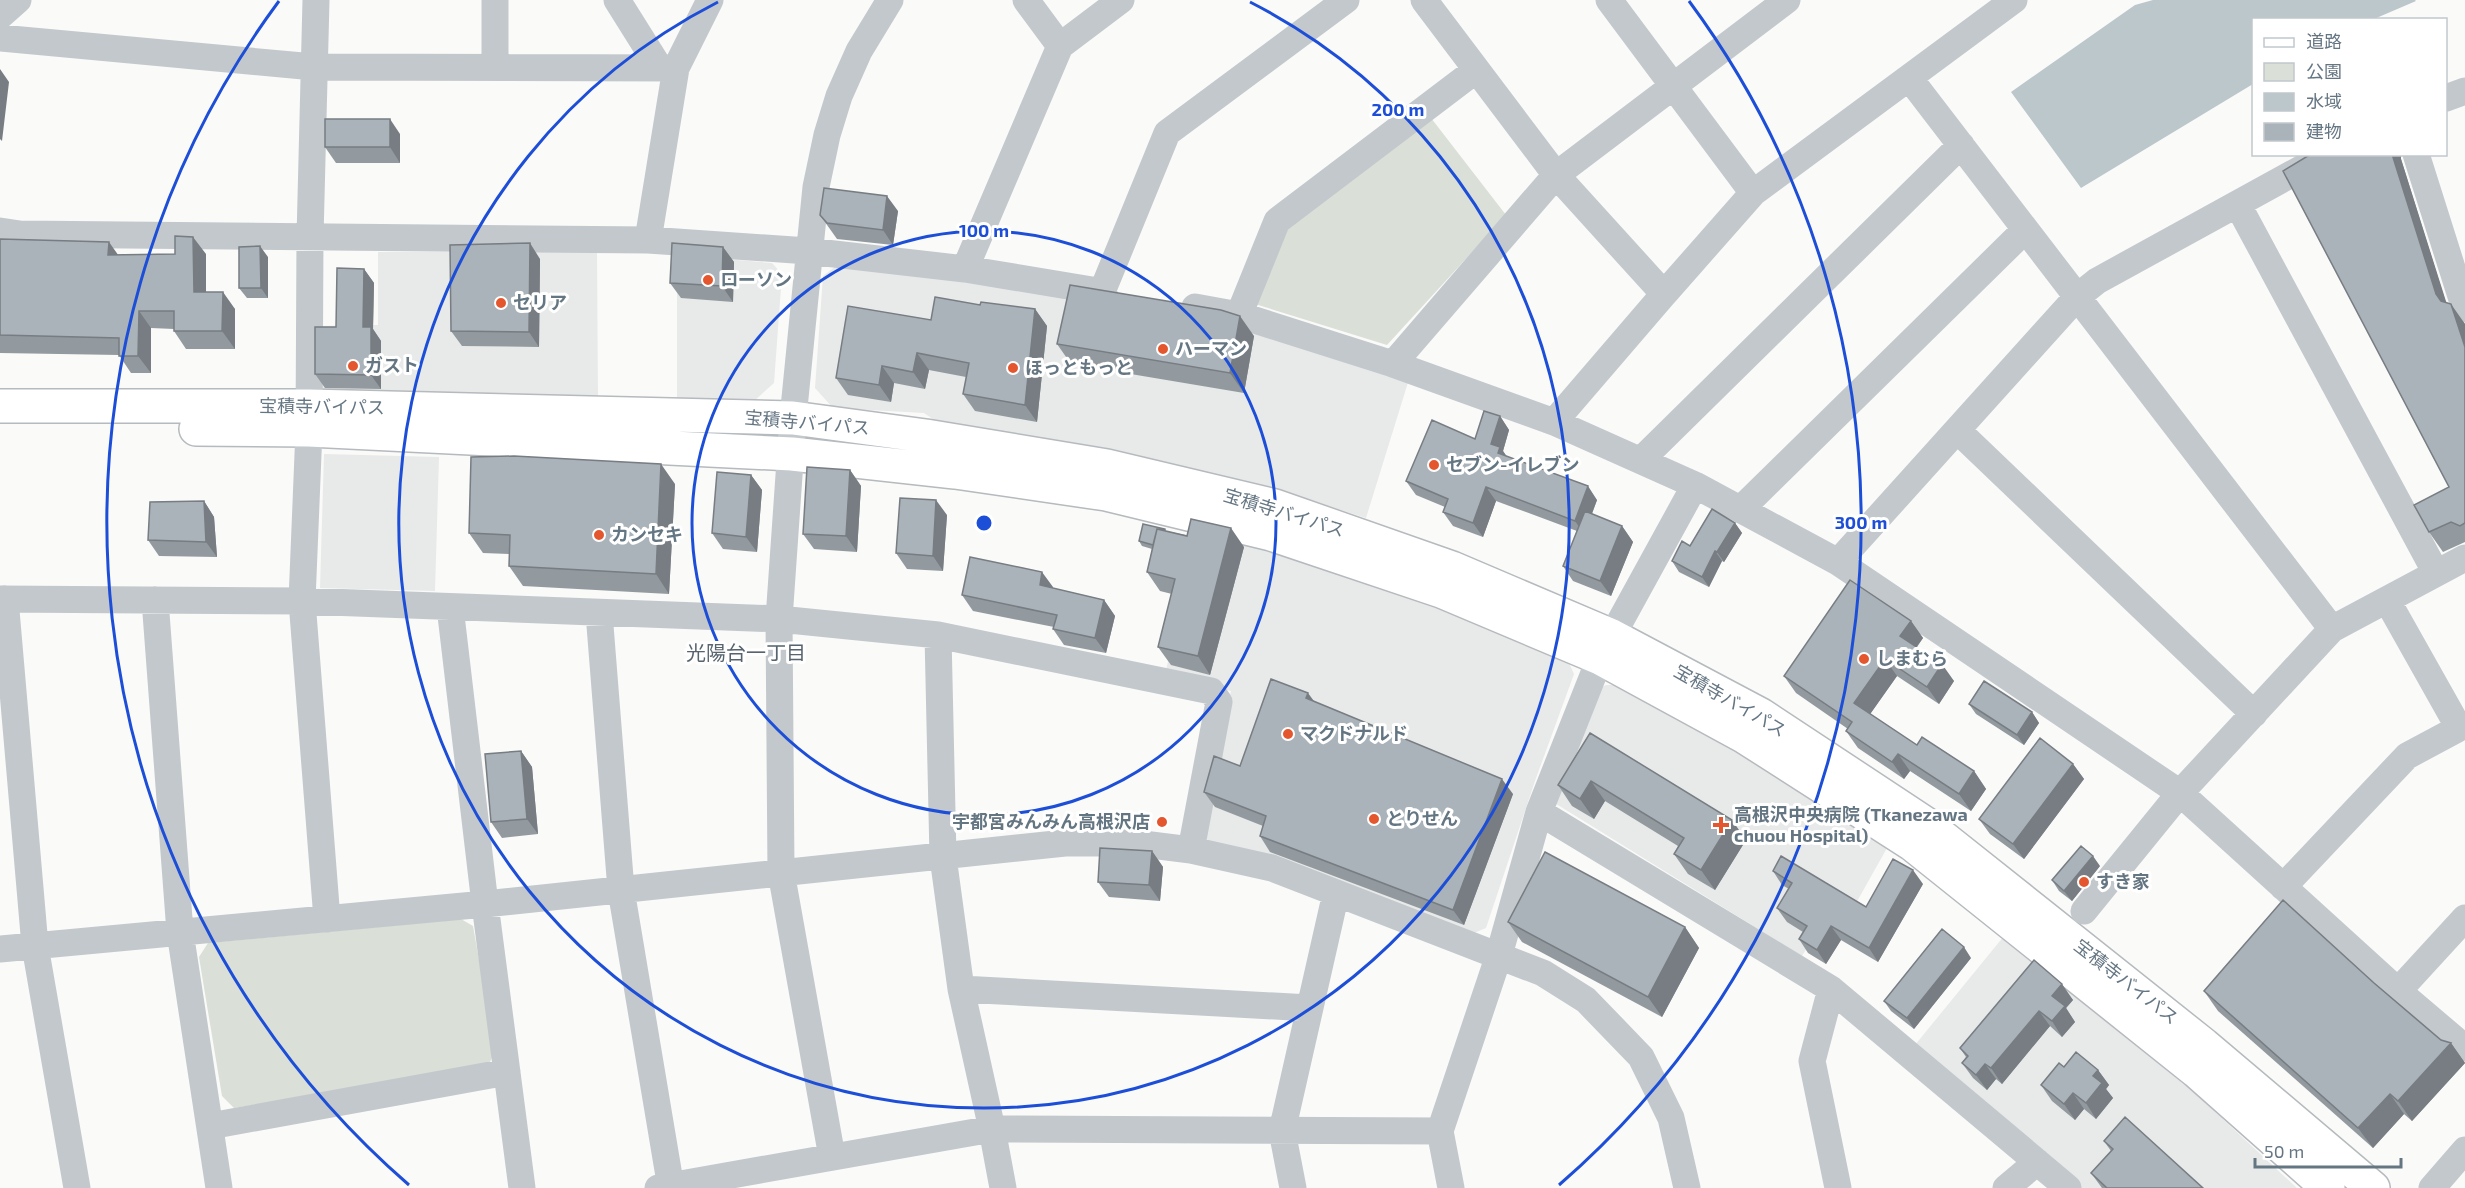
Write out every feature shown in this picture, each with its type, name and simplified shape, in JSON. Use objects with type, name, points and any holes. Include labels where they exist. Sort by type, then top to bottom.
[{"type":"main road","name":"宝積寺バイパス","points":[[0,406],[309,418],[792,454],[955,472],[1106,494],[1271,534],[1442,591],[1606,647],[1912,844],[2196,1071],[2328,1188]]},
{"type":"main road","name":"宝積寺バイパス","points":[[0,426],[309,418],[793,418],[926,436],[1107,466],[1275,506],[1452,568],[1606,647],[1761,715],[1926,824],[2204,1045],[2373,1188]]},
{"type":"street","points":[[0,16],[18,0]]},
{"type":"street","points":[[316,0],[310,238],[309,418],[303,601],[327,919]]},
{"type":"street","points":[[495,0],[495,66]]},
{"type":"street","points":[[617,0],[667,67]]},
{"type":"street","points":[[648,240],[667,67],[710,0]]},
{"type":"street","points":[[832,1157],[781,872],[779,619],[793,418],[816,187],[827,135],[839,96],[859,51],[890,0]]},
{"type":"street","points":[[1026,0],[1060,46]]},
{"type":"street","points":[[965,269],[1060,46],[1121,0]]},
{"type":"street","points":[[0,231],[20,234],[648,240],[808,251],[965,269],[1113,294],[1167,133],[1347,0]]},
{"type":"street","points":[[1424,0],[1556,175],[1664,294]]},
{"type":"street","points":[[1609,0],[1753,193]]},
{"type":"street","points":[[1393,363],[1556,175],[1787,0]]},
{"type":"street","points":[[1554,422],[1753,193],[2014,0]]},
{"type":"street","points":[[0,38],[314,67],[667,67]]},
{"type":"street","points":[[1239,315],[1277,221],[1476,70]]},
{"type":"street","points":[[1910,79],[2332,629]]},
{"type":"street","points":[[2447,97],[2465,91]]},
{"type":"street","points":[[1642,459],[1961,145]]},
{"type":"street","points":[[1838,562],[2077,297],[2097,281],[2324,156]]},
{"type":"street","points":[[2417,156],[2465,309]]},
{"type":"street","points":[[2238,205],[2436,573]]},
{"type":"street","points":[[1741,509],[2025,230]]},
{"type":"street","points":[[1170,303],[1239,315],[1393,363],[1554,422],[1695,484],[1838,562],[2180,793],[2398,991],[2465,1048]]},
{"type":"street","points":[[1957,430],[2254,714]]},
{"type":"street","points":[[1451,1188],[1440,1131],[1499,955],[1539,812],[1606,647],[1695,484]]},
{"type":"street","points":[[2084,911],[2180,793],[2332,629],[2465,558]]},
{"type":"street","points":[[77,1188],[35,946],[3,599],[303,601],[779,619],[938,635],[1211,691],[1219,702],[1191,850]]},
{"type":"street","points":[[155,600],[180,933],[219,1188]]},
{"type":"street","points":[[2283,887],[2407,756],[2462,726],[2387,600]]},
{"type":"street","points":[[450,608],[522,1188]]},
{"type":"street","points":[[599,613],[621,890],[667,1187],[992,1129],[1440,1131]]},
{"type":"street","points":[[938,635],[943,857],[961,989],[1003,1188]]},
{"type":"street","points":[[1539,812],[1831,989],[2068,1188]]},
{"type":"street","points":[[0,949],[485,904],[1065,843],[1135,843],[1191,850],[1272,868],[1543,973],[1586,1000],[1641,1056],[1671,1118],[1687,1188]]},
{"type":"street","points":[[1293,1188],[1282,1131],[1336,893]]},
{"type":"street","points":[[2398,991],[2465,918]]},
{"type":"street","points":[[961,989],[1310,1008]]},
{"type":"street","points":[[1831,989],[1812,1060],[1838,1188]]},
{"type":"street","points":[[210,1126],[507,1072]]},
{"type":"street","points":[[2432,1188],[2465,1150]]},
{"type":"street","points":[[2006,1188],[2037,1161]]},
{"type":"shaded area","points":[[378,252],[597,252],[598,397],[317,395],[317,326],[378,325]]},
{"type":"shaded area","points":[[677,255],[772,263],[782,274],[774,383],[753,402],[677,400]]},
{"type":"shaded area","points":[[836,266],[959,275],[1239,322],[1410,376],[1366,518],[1278,490],[1113,449],[936,421],[924,413],[833,408],[815,388],[823,276]]},
{"type":"shaded area","points":[[324,454],[439,457],[435,591],[320,588]]},
{"type":"shaded area","points":[[1199,532],[1272,551],[1433,604],[1569,663],[1574,674],[1535,781],[1486,928],[1474,933],[1210,845],[1203,834],[1231,691],[1165,674]]},
{"type":"shaded area","name":"高根沢中央病院 (Tkanezawa chuou Hospital)","points":[[1606,685],[1615,685],[1722,743],[1887,848],[1855,905],[1839,896],[1802,956],[1553,802],[1596,690]]},
{"type":"shaded area","points":[[2004,936],[2198,1096],[2297,1188],[2081,1188],[1915,1045]]},
{"type":"green space","points":[[1431,118],[1506,215],[1387,345],[1255,304],[1283,225]]},
{"type":"green space","points":[[461,919],[473,926],[495,1050],[488,1067],[234,1108],[222,1096],[199,957],[208,943]]},
{"type":"water","points":[[2153,0],[2416,1],[2376,18],[2252,18],[2252,85],[2081,188],[2011,92],[2135,5]]},
{"type":"building","points":[[325,119],[390,119],[390,147],[325,147]]},
{"type":"building","points":[[2308,156],[2393,156],[2436,294],[2441,301],[2451,304],[2465,347],[2465,523],[2460,526],[2451,522],[2429,532],[2414,505],[2449,487],[2283,171]]},
{"type":"building","points":[[824,188],[887,196],[883,230],[827,223],[820,215]]},
{"type":"building","points":[[175,236],[193,237],[194,292],[223,292],[222,331],[174,331],[174,311],[139,311],[138,356],[119,356],[119,338],[0,335],[0,239],[109,242],[108,255],[175,254]]},
{"type":"building","name":"セリア","points":[[530,243],[529,332],[451,331],[450,245]]},
{"type":"building","points":[[672,243],[723,247],[722,286],[670,283]]},
{"type":"building","points":[[260,246],[261,288],[239,288],[239,247]]},
{"type":"building","points":[[337,268],[364,269],[363,327],[371,327],[371,375],[315,374],[315,327],[336,327]]},
{"type":"building","name":"ハーマン","points":[[1070,285],[1221,310],[1240,316],[1230,373],[1057,344]]},
{"type":"building","points":[[935,297],[980,305],[981,302],[1035,309],[1025,405],[963,394],[969,363],[917,353],[913,372],[882,366],[879,385],[836,378],[848,306],[931,320]]},
{"type":"building","points":[[1484,411],[1500,416],[1491,444],[1500,447],[1498,453],[1588,486],[1575,521],[1486,487],[1473,523],[1443,512],[1448,499],[1406,481],[1432,420],[1475,439]]},
{"type":"building","name":"カンセキ","points":[[514,456],[661,464],[656,574],[509,566],[510,535],[469,533],[471,457]]},
{"type":"building","points":[[807,467],[850,470],[846,536],[803,534]]},
{"type":"building","points":[[717,472],[751,475],[746,537],[712,533]]},
{"type":"building","points":[[900,498],[936,500],[933,556],[896,553]]},
{"type":"building","points":[[204,501],[206,542],[148,540],[150,502]]},
{"type":"building","points":[[1712,509],[1735,523],[1717,552],[1715,551],[1702,577],[1672,561],[1682,541],[1690,546]]},
{"type":"building","points":[[1585,511],[1622,526],[1600,581],[1563,566]]},
{"type":"building","points":[[1191,519],[1231,528],[1198,656],[1158,647],[1175,579],[1147,572],[1157,529],[1187,536]]},
{"type":"building","points":[[1143,524],[1165,529],[1157,529],[1153,545],[1139,541]]},
{"type":"building","points":[[970,557],[1042,572],[1040,585],[1104,600],[1095,638],[1053,629],[1057,615],[962,595]]},
{"type":"building","points":[[1850,580],[1911,621],[1900,636],[1942,664],[1927,687],[1885,659],[1854,703],[1917,745],[1922,737],[1974,771],[1959,794],[1898,754],[1892,762],[1846,731],[1852,722],[1784,676]]},
{"type":"building","name":"とりせん","points":[[1271,679],[1308,693],[1306,698],[1502,779],[1453,910],[1260,836],[1266,816],[1204,792],[1214,756],[1240,766]]},
{"type":"building","points":[[1984,681],[2032,712],[2017,735],[1969,704]]},
{"type":"building","points":[[1590,733],[1732,820],[1701,870],[1674,854],[1684,838],[1591,781],[1580,799],[1558,785]]},
{"type":"building","points":[[2040,738],[2073,764],[2013,844],[1979,819]]},
{"type":"building","points":[[521,751],[527,819],[491,822],[485,754]]},
{"type":"building","points":[[2081,846],[2093,856],[2064,891],[2052,880]]},
{"type":"building","points":[[1100,848],[1152,851],[1149,885],[1098,882]]},
{"type":"building","points":[[1545,852],[1685,927],[1648,997],[1508,922]]},
{"type":"building","points":[[1781,856],[1866,907],[1893,859],[1913,870],[1869,948],[1831,926],[1817,950],[1799,939],[1807,926],[1777,908],[1792,883],[1773,871]]},
{"type":"building","points":[[2283,900],[2374,983],[2441,1040],[2451,1043],[2398,1101],[2390,1094],[2358,1128],[2204,991]]},
{"type":"building","points":[[1942,929],[1964,947],[1907,1018],[1884,1001]]},
{"type":"building","points":[[2034,960],[2062,984],[2052,996],[2065,1006],[2052,1021],[2039,1011],[1991,1068],[1985,1064],[1976,1075],[1962,1063],[1968,1056],[1960,1048]]},
{"type":"building","points":[[2076,1052],[2098,1070],[2093,1076],[2102,1083],[2086,1103],[2073,1093],[2064,1104],[2041,1085],[2059,1063],[2064,1067]]},
{"type":"building","points":[[2125,1117],[2203,1188],[2107,1188],[2091,1173],[2113,1149],[2104,1141]]},
{"type":"place","name":"ローソン","points":[[708,280]]},
{"type":"place","name":"セリア","points":[[501,303]]},
{"type":"place","name":"ハーマン","points":[[1163,349]]},
{"type":"place","name":"ガスト","points":[[353,366]]},
{"type":"place","name":"ほっともっと","points":[[1013,368]]},
{"type":"place","name":"セブン-イレブン","points":[[1434,465]]},
{"type":"place","name":"カンセキ","points":[[599,535]]},
{"type":"place","name":"しまむら","points":[[1864,659]]},
{"type":"place","name":"マクドナルド","points":[[1288,734]]},
{"type":"place","name":"とりせん","points":[[1374,819]]},
{"type":"place","name":"宇都宮みんみん高根沢店","points":[[1162,822]]},
{"type":"place","name":"高根沢中央病院 (Tkanezawa chuou Hospital)","points":[[1721,825]]},
{"type":"place","name":"すき家","points":[[2084,882]]},
{"type":"district","name":"光陽台一丁目","points":[[746,653]]}]
